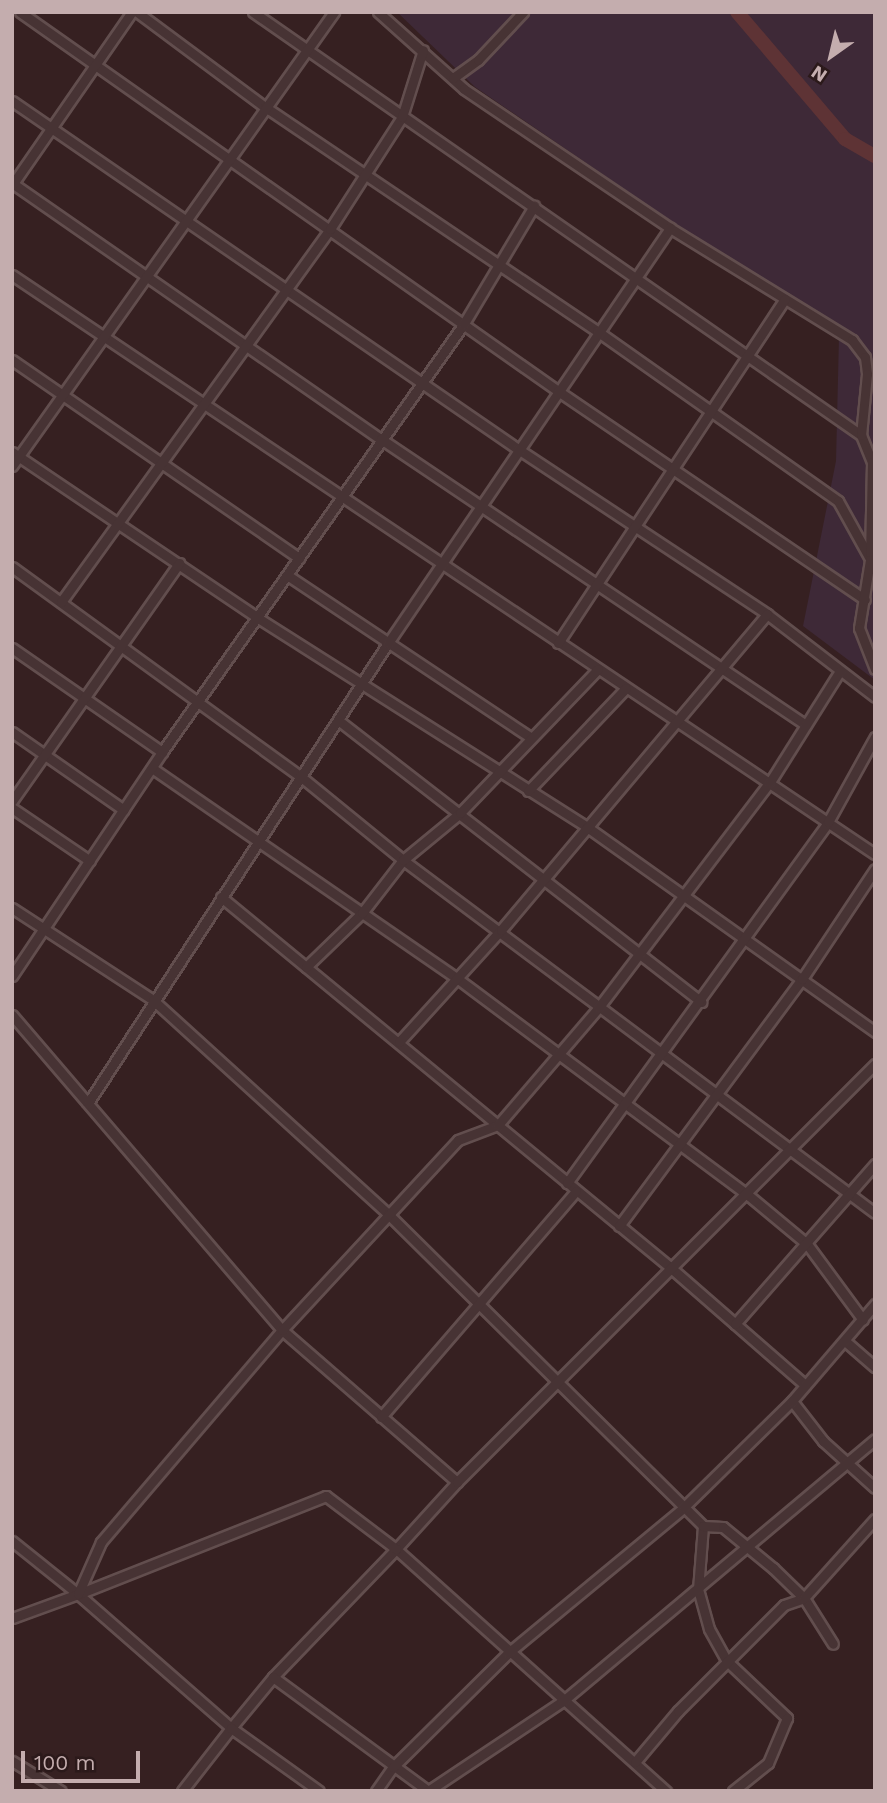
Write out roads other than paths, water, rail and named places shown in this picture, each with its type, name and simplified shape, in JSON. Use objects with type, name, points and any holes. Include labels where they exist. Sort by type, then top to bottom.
[{"type":"street","points":[[19,12],[463,325],[865,600]]},
{"type":"street","points":[[806,724],[381,439],[12,184],[135,12],[361,174],[597,331],[709,414],[838,501],[870,560]]},
{"type":"street","points":[[253,12],[306,53],[534,206],[632,279],[861,435]]},
{"type":"street","points":[[12,466],[16,454],[64,394],[186,221],[232,161],[265,107],[334,12]]},
{"type":"street","points":[[378,12],[453,78],[670,228],[852,340],[864,357],[861,435],[874,464],[870,560],[859,628],[875,668]]},
{"type":"street","points":[[453,78],[478,60],[523,12]]},
{"type":"street","points":[[61,602],[200,404],[330,229],[361,174],[402,117],[423,50]]},
{"type":"street","points":[[12,101],[422,384],[634,528],[767,614],[875,697]]},
{"type":"street","points":[[12,976],[163,752],[463,325],[534,206]]},
{"type":"street","points":[[88,1103],[440,564],[632,279],[670,228]]},
{"type":"street","points":[[12,275],[200,404],[875,854]]},
{"type":"street","points":[[558,643],[785,299]]},
{"type":"street","points":[[12,360],[299,558]]},
{"type":"street","points":[[16,454],[258,618],[587,827],[875,1032]]},
{"type":"street","points":[[12,801],[124,646],[179,563]]},
{"type":"street","points":[[12,566],[300,776],[403,860],[501,930],[599,1007],[875,1213]]},
{"type":"street","points":[[287,575],[531,738]]},
{"type":"street","points":[[399,1042],[501,930],[767,614]]},
{"type":"street","points":[[12,648],[163,752]]},
{"type":"street","points":[[306,967],[362,913],[403,860],[460,813],[598,669]]},
{"type":"street","points":[[78,1594],[101,1542],[282,1330],[458,1140],[498,1125],[599,1007],[687,897],[770,782],[840,671]]},
{"type":"street","points":[[528,791],[626,688]]},
{"type":"street","points":[[338,720],[701,1002]]},
{"type":"street","points":[[12,732],[124,810]]},
{"type":"street","points":[[567,1183],[663,1055],[828,821],[875,737]]},
{"type":"street","points":[[152,768],[458,979],[628,1103],[748,1195],[807,1244],[863,1320]]},
{"type":"street","points":[[12,808],[89,861]]},
{"type":"street","points":[[619,1226],[802,979],[875,869]]},
{"type":"street","points":[[221,897],[671,1268],[805,1385]]},
{"type":"street","points":[[12,908],[153,1000],[388,1214],[683,1508],[703,1526],[723,1527],[804,1598],[833,1644]]},
{"type":"street","points":[[12,1015],[282,1330],[457,1482]]},
{"type":"street","points":[[182,1791],[273,1677],[457,1482],[748,1195],[875,1064]]},
{"type":"street","points":[[735,1324],[875,1164]]},
{"type":"street","points":[[381,1417],[480,1306],[576,1191]]},
{"type":"street","points":[[376,1791],[393,1767],[508,1653],[683,1508],[792,1401],[875,1304]]},
{"type":"street","points":[[845,1341],[875,1367]]},
{"type":"street","points":[[792,1401],[848,1464],[875,1488]]},
{"type":"street","points":[[273,1677],[428,1791],[563,1701],[875,1439]]},
{"type":"street","points":[[12,1618],[326,1496],[396,1549],[508,1653],[666,1791]]},
{"type":"street","points":[[635,1762],[727,1661],[784,1605],[804,1598],[875,1519]]},
{"type":"street","points":[[703,1526],[698,1589],[709,1629],[727,1661],[788,1718],[768,1763],[733,1791]]},
{"type":"street","points":[[12,1541],[78,1594],[231,1727],[319,1791]]},
{"type":"street","points":[[12,1761],[61,1791]]},
{"type":"waterway","points":[[737,12],[845,139],[875,156]]}]
